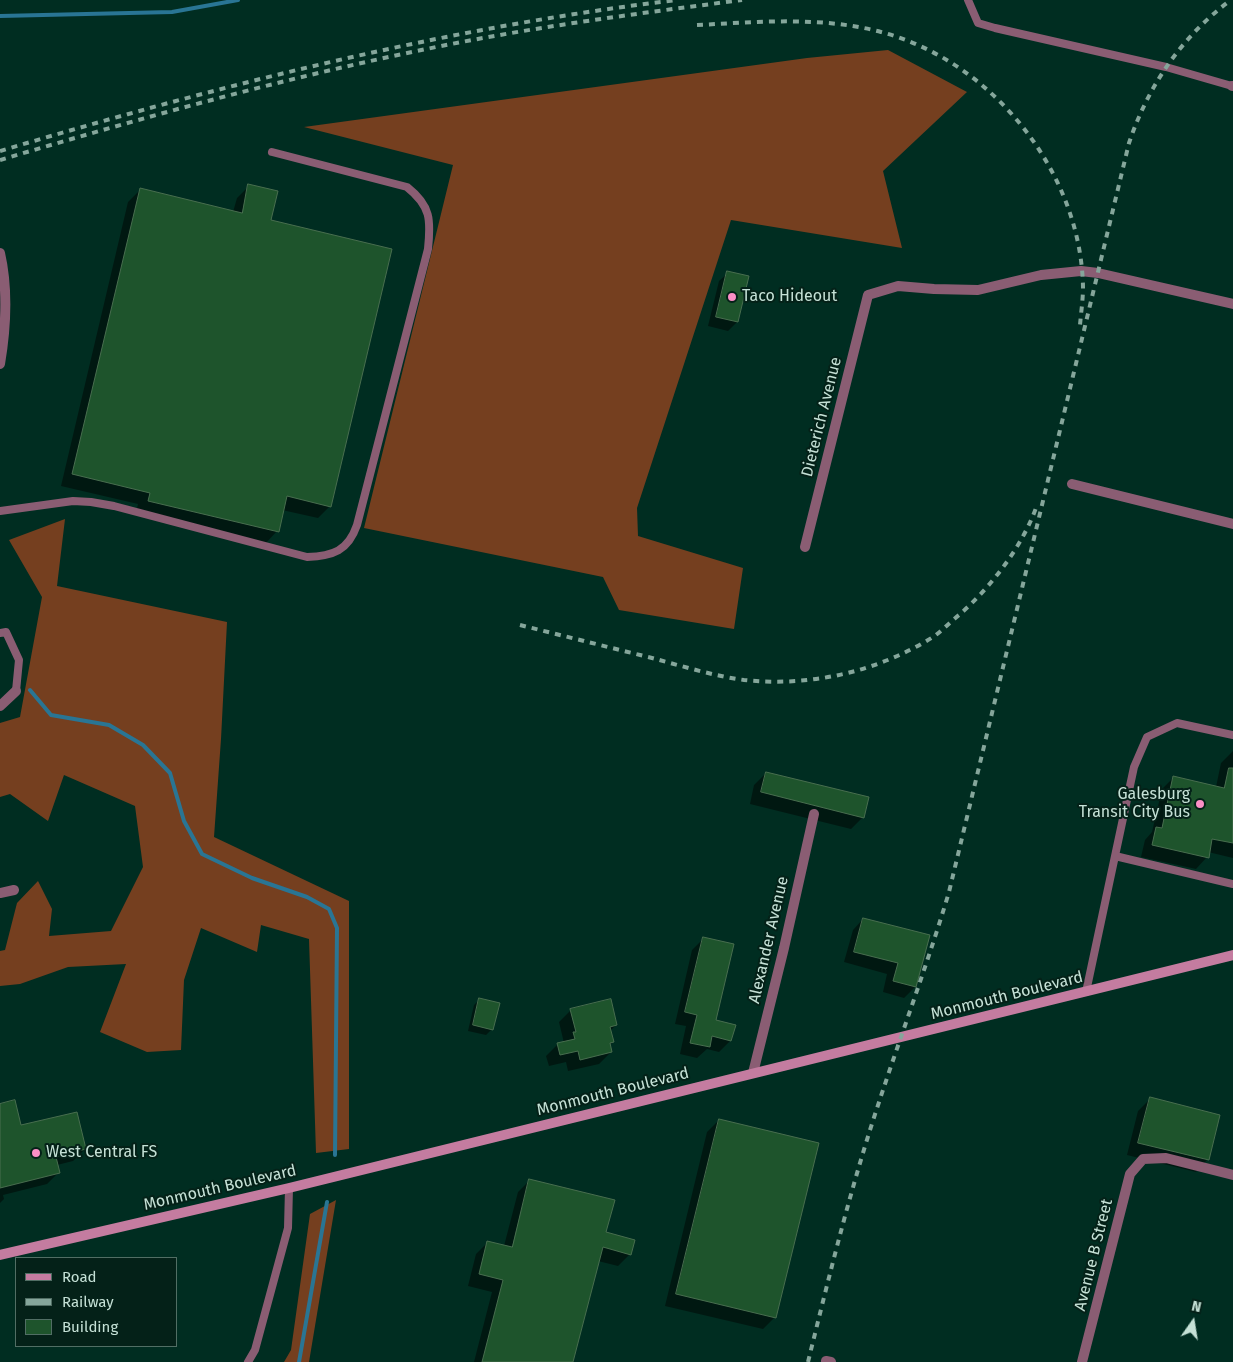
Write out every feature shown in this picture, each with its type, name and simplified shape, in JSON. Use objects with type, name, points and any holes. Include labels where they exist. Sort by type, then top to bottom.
[{"type":"street","points":[[0,253],[4,269],[4,312],[0,364]]},
{"type":"street","name":"Dieterich Avenue","points":[[805,547],[868,294],[898,286],[978,290],[1041,275],[1081,271],[1098,273],[1233,304]]},
{"type":"street","points":[[1072,484],[1233,524]]},
{"type":"street","points":[[0,706],[16,692]]},
{"type":"street","name":"Alexander Avenue","points":[[753,1073],[784,948],[814,814]]},
{"type":"street","points":[[0,893],[14,890]]},
{"type":"street","name":"Monmouth Boulevard","points":[[0,1255],[289,1188],[1233,956]]},
{"type":"street","name":"Avenue B Street","points":[[1082,1362],[1130,1174],[1143,1159],[1166,1158],[1233,1175]]},
{"type":"lane","points":[[968,0],[978,23],[1166,67],[1233,86]]},
{"type":"lane","points":[[0,511],[73,501],[91,502],[114,506],[307,557],[326,556],[338,551],[348,543],[357,525],[428,249],[429,218],[426,208],[418,196],[407,187],[272,152]]},
{"type":"lane","points":[[0,633],[6,632],[19,660],[16,692]]},
{"type":"lane","points":[[1086,992],[1134,767],[1147,738],[1177,723],[1233,735]]},
{"type":"lane","points":[[1115,856],[1233,884]]},
{"type":"lane","points":[[248,1362],[255,1350],[288,1228],[289,1188]]},
{"type":"shaded area","points":[[888,50],[967,92],[883,171],[902,248],[731,220],[637,508],[638,536],[743,568],[734,629],[619,610],[603,577],[364,528],[453,165],[304,127],[807,58]]},
{"type":"shaded area","points":[[65,519],[57,586],[227,622],[214,837],[349,901],[349,1149],[316,1153],[309,939],[261,925],[257,952],[201,928],[184,980],[181,1050],[147,1052],[100,1032],[126,964],[68,967],[20,984],[0,986],[0,951],[5,950],[17,903],[38,881],[52,909],[49,936],[111,931],[143,867],[135,806],[64,775],[48,821],[10,794],[0,797],[0,723],[20,717],[42,597],[9,540]]},
{"type":"shaded area","points":[[336,1200],[309,1362],[284,1362],[291,1350],[310,1214]]},
{"type":"building","points":[[248,184],[278,191],[271,220],[392,249],[331,507],[287,496],[279,532],[148,501],[150,493],[72,474],[140,188],[242,213]]},
{"type":"building","name":"Taco Hideout","points":[[727,271],[749,276],[738,322],[716,317]]},
{"type":"building","name":"Galesburg Transit City Bus","points":[[1229,768],[1233,768],[1233,843],[1212,839],[1209,858],[1152,845],[1156,827],[1162,828],[1173,776],[1224,788]]},
{"type":"building","points":[[766,772],[869,797],[864,818],[761,792]]},
{"type":"building","points":[[863,918],[930,935],[916,987],[893,981],[898,963],[854,952]]},
{"type":"building","points":[[703,937],[734,944],[716,1020],[736,1025],[731,1041],[712,1036],[710,1047],[690,1043],[697,1015],[685,1012]]},
{"type":"building","points":[[479,998],[500,1003],[493,1030],[473,1025]]},
{"type":"building","points":[[611,999],[617,1025],[610,1027],[614,1042],[610,1043],[612,1052],[580,1060],[578,1051],[560,1055],[557,1043],[575,1039],[573,1032],[576,1032],[570,1009]]},
{"type":"building","points":[[1150,1097],[1220,1115],[1209,1160],[1138,1143]]},
{"type":"building","name":"West Central FS","points":[[15,1100],[21,1125],[77,1112],[86,1149],[56,1157],[60,1173],[0,1188],[0,1104]]},
{"type":"building","points":[[719,1119],[819,1143],[776,1318],[676,1294]]},
{"type":"building","points":[[529,1179],[615,1200],[606,1232],[635,1240],[631,1255],[603,1247],[573,1362],[482,1362],[503,1280],[479,1274],[487,1241],[512,1247]]},
{"type":"waterway","points":[[0,16],[172,12],[238,0]]},
{"type":"waterway","points":[[30,690],[51,715],[109,725],[143,745],[170,773],[184,821],[202,854],[252,878],[307,897],[329,909],[337,928],[335,1155]]},
{"type":"waterway","points":[[299,1362],[327,1202]]},
{"type":"railway","points":[[0,151],[251,81],[420,42],[505,26],[677,0]]},
{"type":"railway","points":[[0,160],[208,101],[365,62],[539,28],[742,0]]},
{"type":"railway","points":[[808,1362],[866,1143],[949,892],[1129,143],[1146,102],[1169,64],[1197,30],[1231,0]]},
{"type":"railway","points":[[697,25],[789,21],[858,27],[881,32],[921,47],[959,68],[993,95],[1023,127],[1047,163],[1066,203],[1078,244],[1083,287],[1080,325]]},
{"type":"railway","points":[[520,625],[744,680],[794,681],[842,674],[866,668],[912,649],[943,629],[983,592],[1005,565],[1023,536],[1037,505]]},
{"type":"place","name":"Taco Hideout","points":[[732,297]]},
{"type":"place","name":"Galesburg Transit City Bus","points":[[1200,804]]},
{"type":"place","name":"West Central FS","points":[[36,1153]]}]
